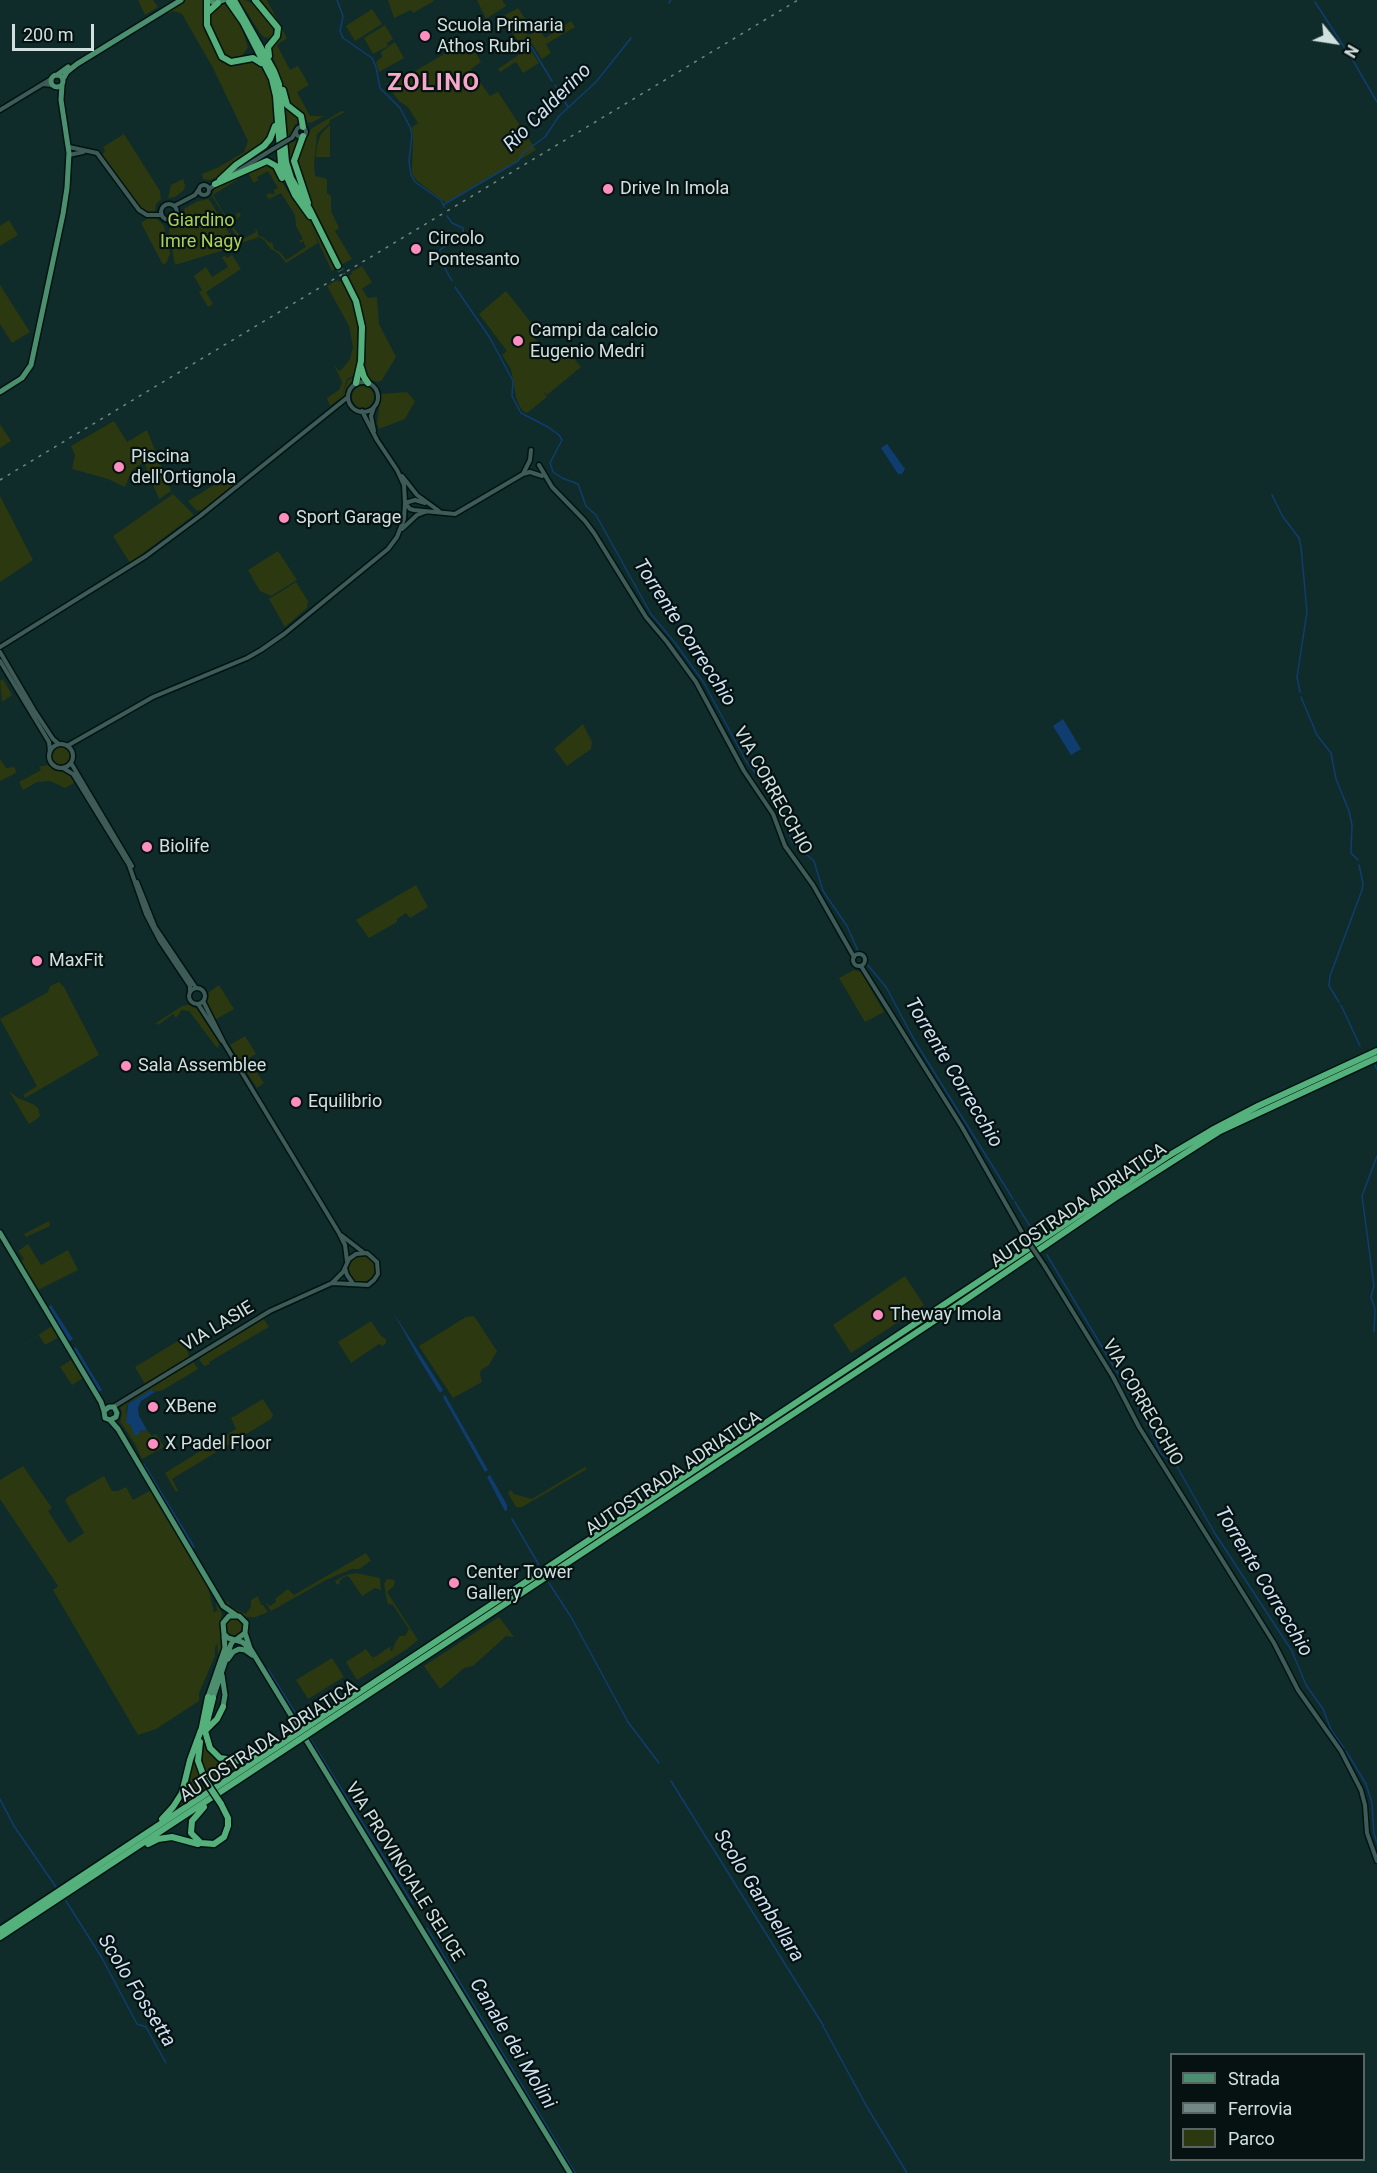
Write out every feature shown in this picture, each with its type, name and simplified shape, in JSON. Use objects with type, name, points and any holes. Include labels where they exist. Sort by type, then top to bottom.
[{"type":"highway","points":[[207,0],[207,26],[222,57],[231,62],[243,58],[257,59],[274,74],[281,164],[285,176],[314,220],[338,266]]},
{"type":"highway","points":[[255,0],[278,28],[277,36],[268,50],[280,94],[286,162],[306,209]]},
{"type":"highway","points":[[207,13],[226,1],[260,38],[267,41],[273,40]]},
{"type":"highway","points":[[243,58],[249,52],[250,43],[245,21]]},
{"type":"highway","points":[[245,21],[274,74],[287,105],[301,116],[300,129]]},
{"type":"highway","points":[[215,184],[270,140],[277,113]]},
{"type":"highway","points":[[301,136],[294,161],[306,209]]},
{"type":"highway","points":[[215,184],[267,161],[276,166],[292,196],[306,209]]},
{"type":"highway","points":[[345,279],[360,314],[362,372],[368,383]]},
{"type":"highway","points":[[356,383],[361,361]]},
{"type":"highway","name":"AUTOSTRADA ADRIATICA","points":[[312,1728],[1168,1156],[1258,1106],[1377,1051]]},
{"type":"highway","name":"AUTOSTRADA ADRIATICA","points":[[0,1930],[940,1317],[1220,1131],[1377,1058]]},
{"type":"highway","points":[[86,1881],[102,1874],[158,1839],[179,1838],[207,1847],[219,1844],[226,1837],[230,1825],[228,1812],[206,1779],[198,1761],[210,1698]]},
{"type":"highway","points":[[138,1839],[164,1818],[180,1796],[190,1760],[203,1731],[217,1719],[223,1707]]},
{"type":"highway","points":[[203,1731],[214,1754],[231,1761],[252,1758],[297,1737]]},
{"type":"highway","name":"AUTOSTRADA ADRIATICA","points":[[0,1937],[292,1744],[297,1737]]},
{"type":"highway","points":[[222,1803],[229,1823],[226,1834],[214,1844],[198,1842],[191,1829],[192,1821],[200,1810],[292,1744]]},
{"type":"main road","points":[[53,83],[57,75],[176,0]]},
{"type":"main road","points":[[0,392],[22,378],[31,365],[63,214],[69,152],[61,100],[63,82],[67,72],[181,0]]},
{"type":"main road","points":[[207,0],[226,1]]},
{"type":"main road","points":[[57,75],[63,82]]},
{"type":"main road","points":[[53,83],[63,82]]},
{"type":"main road","points":[[53,83],[61,100]]},
{"type":"main road","name":"VIA PROVINCIALE SELICE","points":[[0,1233],[101,1402],[112,1412],[118,1429],[223,1606],[246,1623],[245,1633],[250,1648],[570,2173]]},
{"type":"main road","name":"VIA PROVINCIALE SELICE","points":[[223,1606],[222,1629],[224,1634],[250,1648]]},
{"type":"main road","points":[[224,1620],[236,1615]]},
{"type":"main road","points":[[210,1698],[236,1640],[245,1633]]},
{"type":"main road","points":[[210,1698],[225,1648],[224,1634]]},
{"type":"main road","points":[[223,1707],[225,1695],[222,1670],[230,1655],[237,1650],[245,1650],[256,1658]]},
{"type":"street","points":[[0,110],[42,84],[53,83]]},
{"type":"street","points":[[300,129],[301,136]]},
{"type":"street","points":[[176,208],[195,195],[202,186],[208,188],[306,132],[300,129]]},
{"type":"street","points":[[291,139],[300,129]]},
{"type":"street","points":[[69,152],[86,151]]},
{"type":"street","points":[[69,152],[97,153],[140,210],[152,216],[161,213],[166,205],[176,208],[196,197],[208,194],[208,188]]},
{"type":"street","points":[[200,189],[203,195]]},
{"type":"street","points":[[161,213],[165,219],[171,220],[177,216],[176,208]]},
{"type":"street","points":[[63,768],[71,762],[73,756],[71,750],[54,739],[34,710],[0,650],[146,556],[200,516],[332,411],[348,397],[351,387],[356,383],[368,383],[376,392],[376,402],[371,416],[377,440]]},
{"type":"street","points":[[348,397],[355,409],[362,411],[370,409],[376,402]]},
{"type":"street","points":[[332,411],[350,404]]},
{"type":"street","points":[[362,411],[377,440],[417,495],[440,511]]},
{"type":"street","points":[[528,471],[531,450]]},
{"type":"street","name":"VIA CORRECCHIO","points":[[528,471],[539,465],[545,478],[585,520],[646,617],[696,682],[744,771],[773,814],[785,846],[813,885],[854,957],[855,964],[861,966],[962,1127],[1023,1234],[1113,1377],[1139,1427],[1274,1643],[1298,1690],[1341,1751],[1361,1790],[1365,1805],[1367,1833],[1377,1861]]},
{"type":"street","points":[[398,470],[404,485],[405,503],[404,519],[400,531]]},
{"type":"street","points":[[405,503],[410,509],[459,512],[528,471],[545,478]]},
{"type":"street","points":[[405,503],[415,500],[434,507]]},
{"type":"street","points":[[67,746],[143,702],[247,658],[265,647],[382,554],[400,531],[417,515],[428,511]]},
{"type":"street","points":[[0,661],[49,742],[52,764],[73,774],[129,865],[146,914],[160,941],[190,987],[190,1001],[198,1004],[224,1043],[339,1233],[345,1245],[347,1262]]},
{"type":"street","points":[[71,750],[76,742]]},
{"type":"street","points":[[50,752],[59,744]]},
{"type":"street","points":[[71,762],[130,862],[155,927],[196,988],[204,992],[203,1001],[224,1043]]},
{"type":"street","name":"VIA CORRECCHIO","points":[[854,957],[858,954],[863,956],[865,962],[861,966]]},
{"type":"street","points":[[190,991],[196,988]]},
{"type":"street","points":[[198,1004],[203,1001]]},
{"type":"street","points":[[339,1233],[375,1259],[378,1274],[368,1284],[355,1284],[346,1275],[345,1268]]},
{"type":"street","points":[[347,1262],[356,1254],[364,1253]]},
{"type":"street","name":"VIA LASIE","points":[[112,1412],[123,1401],[270,1311],[332,1283],[345,1268],[347,1262]]},
{"type":"street","name":"VIA LASIE","points":[[332,1283],[355,1284]]},
{"type":"green space","points":[[138,0],[153,0],[158,7],[145,15]]},
{"type":"green space","points":[[185,0],[203,0],[206,3],[203,16],[204,26],[218,58],[233,65],[251,60],[260,64],[270,82],[275,119],[269,139],[223,174],[210,180],[203,179],[202,174],[244,152],[248,141],[213,68],[182,14],[174,11],[149,21]]},
{"type":"green space","points":[[239,0],[255,5],[269,21],[274,32],[272,36],[264,37],[260,33]]},
{"type":"green space","points":[[259,0],[267,0],[287,38],[277,45],[290,70],[298,66],[309,85],[297,92],[310,116],[324,116],[311,123],[303,121],[289,104],[270,49],[280,28]]},
{"type":"green space","points":[[388,0],[434,1],[413,13],[411,10],[394,18]]},
{"type":"green space","points":[[477,0],[502,0],[506,6],[486,19]]},
{"type":"green space","points":[[225,3],[241,26],[248,47],[242,56],[233,60],[223,56],[208,23],[213,8]]},
{"type":"green space","points":[[518,8],[526,20],[521,24],[528,35],[539,29],[545,38],[571,21],[575,27],[546,44],[551,53],[542,59],[527,36],[524,39],[539,63],[523,73],[516,62],[500,72],[498,69],[520,54],[516,47],[520,44],[502,17]]},
{"type":"green space","points":[[372,9],[382,24],[355,41],[346,26]]},
{"type":"green space","points":[[385,25],[393,39],[387,43],[388,46],[373,54],[364,38]]},
{"type":"green space","points":[[468,40],[481,62],[471,69],[490,96],[498,92],[536,150],[446,203],[416,180],[412,174],[413,135],[411,128],[418,123],[408,107],[399,101],[386,84],[407,73],[410,74]]},
{"type":"green space","points":[[395,42],[404,58],[379,72],[376,62],[382,57],[381,52]]},
{"type":"green space","points":[[284,102],[297,114],[300,121],[295,125],[292,134],[286,138]]},
{"type":"green space","points":[[342,111],[345,112],[330,120],[329,124],[317,134],[314,165],[315,176],[327,180],[327,193],[331,196],[331,211],[339,228],[335,231],[352,259],[341,265],[314,212],[296,160],[304,139],[312,128]]},
{"type":"green space","points":[[330,125],[330,157],[316,157],[321,134]]},
{"type":"green space","points":[[124,134],[160,191],[161,199],[156,204],[155,213],[141,208],[102,156],[105,150],[103,147]]},
{"type":"green space","points":[[300,139],[292,162],[305,199],[294,176],[287,144]]},
{"type":"green space","points":[[265,162],[271,164],[293,200],[310,219],[336,268],[332,271],[312,229],[318,243],[286,263],[259,237],[272,242],[274,249],[286,260],[306,247],[303,241],[300,243],[299,241],[303,239],[296,226],[295,215],[281,193],[269,199],[266,195],[270,193],[272,195],[278,188],[268,171],[257,177],[258,180],[254,183],[248,173],[213,195],[227,218],[237,217],[236,214],[239,212],[241,216],[232,222],[228,221],[212,196],[215,187]]},
{"type":"green space","points":[[183,179],[184,190],[175,197],[168,198],[171,185]]},
{"type":"green space","name":"Giardino Imre Nagy","points":[[209,199],[234,241],[234,247],[175,265],[170,227],[180,219],[185,208],[198,201]]},
{"type":"green space","points":[[148,218],[156,218],[164,226],[170,253],[167,262],[163,265],[141,223]]},
{"type":"green space","points":[[9,220],[18,235],[0,246],[0,226]]},
{"type":"green space","points":[[233,227],[243,239],[256,232],[256,228],[259,237],[241,243],[232,229]]},
{"type":"green space","points":[[232,255],[241,269],[206,292],[213,304],[208,307],[199,292],[202,290],[194,276],[206,267],[212,277],[228,267],[222,257],[227,258]]},
{"type":"green space","points":[[362,266],[372,282],[362,289],[368,298],[377,297],[379,324],[396,357],[382,380],[378,382],[368,379],[365,373],[364,318],[360,302],[347,277]]},
{"type":"green space","points":[[337,280],[339,282],[342,280],[355,307],[359,352],[355,375],[347,379],[342,396],[348,380],[355,377],[354,381],[347,390],[345,398],[331,408],[341,398],[330,406],[327,398],[339,390],[342,382],[334,365],[339,371],[342,369],[350,359],[353,347],[349,326],[327,286]]},
{"type":"green space","points":[[0,285],[30,332],[12,343],[0,324]]},
{"type":"green space","name":"Campi da calcio Eugenio Medri","points":[[506,291],[537,330],[532,335],[550,357],[564,347],[581,367],[547,395],[543,391],[547,397],[527,413],[519,405],[511,369],[502,355],[507,351],[479,314]]},
{"type":"green space","points":[[363,386],[371,389],[374,397],[371,405],[363,408],[355,405],[352,397],[355,389]]},
{"type":"green space","points":[[407,392],[415,401],[405,419],[379,429],[377,423],[381,394]]},
{"type":"green space","points":[[114,421],[127,442],[147,430],[171,491],[159,499],[144,462],[132,470],[125,487],[108,479],[72,469],[75,455],[71,446]]},
{"type":"green space","points":[[0,424],[11,441],[0,448]]},
{"type":"green space","points":[[230,475],[234,480],[234,486],[201,511],[196,510],[188,501]]},
{"type":"green space","points":[[173,494],[194,515],[130,563],[113,536]]},
{"type":"green space","points":[[0,496],[33,560],[0,582]]},
{"type":"green space","points":[[278,551],[297,580],[271,596],[260,591],[248,570]]},
{"type":"green space","points":[[296,582],[308,601],[307,608],[285,627],[269,599]]},
{"type":"green space","points":[[3,679],[12,695],[2,702],[0,681]]},
{"type":"green space","points":[[583,724],[592,742],[591,749],[567,766],[554,749]]},
{"type":"green space","points":[[60,745],[67,748],[70,755],[67,762],[60,765],[53,762],[50,755],[53,748]]},
{"type":"green space","points":[[0,759],[6,768],[15,767],[16,773],[0,781]]},
{"type":"green space","points":[[46,765],[67,772],[76,782],[65,788],[50,781],[37,782],[23,790],[19,782],[41,770],[39,767]]},
{"type":"green space","points":[[416,885],[428,907],[410,918],[406,913],[397,919],[397,922],[369,938],[356,920]]},
{"type":"green space","points":[[854,970],[861,972],[884,1012],[865,1022],[839,978]]},
{"type":"green space","points":[[59,982],[64,987],[99,1055],[25,1098],[23,1095],[37,1086],[0,1019],[48,992],[50,986]]},
{"type":"green space","points":[[219,985],[234,1009],[215,1020],[205,1005],[208,993]]},
{"type":"green space","points":[[191,1004],[197,1006],[221,1042],[217,1048],[189,1011],[182,1010],[176,1018],[173,1014],[158,1025],[156,1023],[182,1006]]},
{"type":"green space","points":[[245,1036],[256,1054],[241,1063],[230,1045]]},
{"type":"green space","points":[[251,1064],[264,1083],[257,1088],[244,1068]]},
{"type":"green space","points":[[9,1091],[38,1108],[40,1116],[29,1124]]},
{"type":"green space","points":[[49,1221],[50,1226],[26,1237],[24,1234]]},
{"type":"green space","points":[[28,1244],[41,1265],[68,1250],[78,1270],[38,1290],[20,1261],[24,1259],[18,1251]]},
{"type":"green space","points":[[362,1255],[372,1259],[376,1269],[372,1279],[362,1283],[352,1279],[348,1269],[352,1259]]},
{"type":"green space","name":"Theway Imola","points":[[905,1276],[924,1305],[851,1353],[833,1325]]},
{"type":"green space","points":[[474,1316],[497,1351],[489,1365],[481,1370],[482,1382],[453,1398],[419,1346],[466,1317]]},
{"type":"green space","points":[[263,1318],[269,1327],[209,1362],[210,1364],[204,1366],[200,1361],[199,1357]]},
{"type":"green space","points":[[371,1321],[381,1336],[386,1339],[386,1343],[383,1346],[379,1344],[351,1363],[338,1342]]},
{"type":"green space","points":[[52,1326],[59,1337],[45,1345],[39,1335],[0,1360]]},
{"type":"green space","points":[[181,1339],[189,1357],[145,1384],[135,1367]]},
{"type":"green space","points":[[71,1360],[83,1378],[72,1385],[60,1367]]},
{"type":"green space","points":[[193,1361],[198,1369],[163,1390],[155,1392],[154,1390],[128,1403],[127,1417],[133,1431],[147,1430],[152,1436],[156,1434],[164,1447],[142,1459],[135,1444],[120,1423],[122,1412],[120,1407]]},
{"type":"green space","points":[[263,1399],[273,1415],[271,1419],[172,1479],[178,1490],[176,1492],[165,1473],[236,1429],[231,1418]]},
{"type":"green space","points":[[23,1466],[52,1508],[48,1511],[69,1543],[84,1533],[65,1500],[68,1497],[104,1476],[112,1491],[126,1487],[133,1500],[151,1490],[207,1582],[214,1613],[217,1611],[216,1601],[222,1614],[221,1650],[218,1655],[217,1643],[215,1656],[199,1693],[199,1701],[156,1729],[138,1735],[53,1590],[58,1586],[0,1499],[0,1480]]},
{"type":"green space","points":[[585,1467],[587,1469],[522,1507],[516,1507],[508,1493],[511,1490],[514,1494],[532,1499]]},
{"type":"green space","points":[[366,1553],[371,1561],[359,1569],[352,1569],[326,1580],[271,1611],[265,1602],[270,1606],[288,1589],[294,1595]]},
{"type":"green space","points":[[356,1573],[380,1578],[381,1590],[375,1588],[362,1596],[346,1576],[337,1585],[335,1581],[346,1575]]},
{"type":"green space","points":[[387,1579],[395,1580],[394,1586],[387,1592],[418,1640],[357,1680],[346,1662],[366,1649],[376,1663],[372,1656],[375,1657],[391,1646],[392,1651],[396,1641],[400,1636],[405,1636],[409,1629],[393,1605],[388,1604],[384,1584]]},
{"type":"green space","points":[[258,1596],[261,1605],[268,1612],[256,1617],[247,1617],[231,1609],[226,1602],[228,1601],[231,1607],[246,1614],[251,1606],[251,1600]]},
{"type":"green space","points":[[499,1617],[514,1637],[506,1636],[473,1666],[464,1668],[440,1689],[424,1666]]},
{"type":"green space","points":[[234,1619],[240,1621],[242,1627],[240,1633],[234,1635],[228,1633],[226,1627],[228,1621]]},
{"type":"green space","points":[[332,1658],[344,1677],[308,1699],[296,1680]]},
{"type":"green space","points":[[204,1740],[213,1755],[220,1761],[234,1764],[246,1763],[213,1784],[202,1764]]},
{"type":"green space","points":[[198,1743],[197,1769],[208,1788],[172,1812]]},
{"type":"water","points":[[887,444],[905,469],[902,474],[898,474],[881,448]]},
{"type":"water","points":[[1063,719],[1081,749],[1071,755],[1053,726]]},
{"type":"water","points":[[51,1305],[73,1339],[68,1342],[47,1307]]},
{"type":"water","points":[[393,1312],[443,1390],[440,1393],[418,1357]]},
{"type":"water","points":[[76,1347],[102,1390],[99,1392],[73,1349]]},
{"type":"water","points":[[151,1390],[155,1392],[141,1401],[138,1408],[139,1416],[147,1430],[134,1435],[131,1426],[126,1422],[128,1404]]},
{"type":"water","points":[[445,1395],[488,1470],[485,1472],[443,1397]]},
{"type":"water","points":[[144,1463],[195,1547],[194,1548],[142,1465]]},
{"type":"water","points":[[490,1475],[507,1505],[505,1511],[487,1477]]},
{"type":"waterway","name":"Torrente Correcchio","points":[[337,0],[343,16],[340,31],[343,38],[372,58],[380,88],[400,108],[410,127],[412,135],[409,161],[411,175],[415,182],[441,200],[444,207]]},
{"type":"waterway","points":[[1315,2],[1348,53]]},
{"type":"waterway","points":[[526,38],[552,81]]},
{"type":"waterway","name":"Rio Calderino","points":[[443,205],[518,161],[524,152],[545,137],[559,116],[596,82],[631,38]]},
{"type":"waterway","points":[[1351,57],[1377,102]]},
{"type":"waterway","points":[[555,85],[568,107]]},
{"type":"waterway","name":"Torrente Correcchio","points":[[447,216],[452,223],[463,228],[463,233],[440,250],[439,257],[452,281]]},
{"type":"waterway","name":"Torrente Correcchio","points":[[455,287],[490,338],[513,381],[512,396],[521,413],[559,435],[562,440],[550,463],[553,472],[578,484],[586,506],[596,515],[651,614],[704,683],[746,761],[768,789],[784,818],[792,842],[814,861],[823,891],[847,926],[859,953]]},
{"type":"waterway","points":[[1272,495],[1283,517],[1299,538],[1301,547],[1307,612],[1297,677],[1300,692]]},
{"type":"waterway","points":[[1301,697],[1317,735],[1331,753],[1336,779],[1352,825],[1351,853],[1358,860]]},
{"type":"waterway","points":[[1339,1002],[1329,986],[1330,976],[1362,890],[1363,883],[1359,865]]},
{"type":"waterway","name":"Torrente Correcchio","points":[[866,963],[886,987],[916,1043],[1013,1199]]},
{"type":"waterway","points":[[1341,1005],[1360,1046]]},
{"type":"waterway","points":[[1375,1065],[1377,1070]]},
{"type":"waterway","points":[[1374,1332],[1375,1309],[1371,1297],[1374,1286],[1362,1196],[1377,1156]]},
{"type":"waterway","name":"Torrente Correcchio","points":[[1015,1202],[1036,1236]]},
{"type":"waterway","name":"Torrente Correcchio","points":[[1047,1255],[1132,1397],[1160,1453],[1169,1460]]},
{"type":"waterway","name":"Torrente Correcchio","points":[[1175,1463],[1214,1532],[1292,1651],[1306,1685],[1323,1709],[1331,1730],[1344,1748]]},
{"type":"waterway","name":"Scolo Gambellara","points":[[512,1519],[539,1565]]},
{"type":"waterway","name":"Scolo Gambellara","points":[[549,1583],[569,1614]]},
{"type":"waterway","name":"Scolo Gambellara","points":[[570,1615],[628,1722],[659,1763]]},
{"type":"waterway","name":"Canale dei Molini","points":[[268,1669],[304,1727]]},
{"type":"waterway","name":"Canale dei Molini","points":[[309,1737],[413,1904]]},
{"type":"waterway","name":"Torrente Correcchio","points":[[1346,1751],[1366,1784],[1372,1803],[1377,1843]]},
{"type":"waterway","name":"Scolo Gambellara","points":[[671,1781],[823,2025]]},
{"type":"waterway","name":"Scolo Fossetta","points":[[0,1799],[14,1826],[56,1887]]},
{"type":"waterway","name":"Scolo Fossetta","points":[[66,1901],[102,1958],[137,2024],[146,2027],[166,2063]]},
{"type":"waterway","name":"Canale dei Molini","points":[[427,1928],[575,2173]]},
{"type":"waterway","name":"Scolo Gambellara","points":[[823,2026],[867,2107],[907,2173]]},
{"type":"tunnel","points":[[338,266],[345,279]]},
{"type":"railway","points":[[0,480],[798,0]]},
{"type":"place","name":"Scuola Primaria Athos Rubri","points":[[425,36]]},
{"type":"place","name":"Drive In Imola","points":[[608,189]]},
{"type":"place","name":"Circolo Pontesanto","points":[[416,249]]},
{"type":"place","name":"Campi da calcio Eugenio Medri","points":[[518,341]]},
{"type":"place","name":"Piscina dell'Ortignola","points":[[119,467]]},
{"type":"place","name":"Sport Garage","points":[[284,518]]},
{"type":"place","name":"Biolife","points":[[147,847]]},
{"type":"place","name":"MaxFit","points":[[37,961]]},
{"type":"place","name":"Sala Assemblee","points":[[126,1066]]},
{"type":"place","name":"Equilibrio","points":[[296,1102]]},
{"type":"place","name":"Theway Imola","points":[[878,1315]]},
{"type":"place","name":"XBene","points":[[153,1407]]},
{"type":"place","name":"X Padel Floor","points":[[153,1444]]},
{"type":"place","name":"Center Tower Gallery","points":[[454,1583]]},
{"type":"district","name":"ZOLINO","points":[[434,84]]}]
